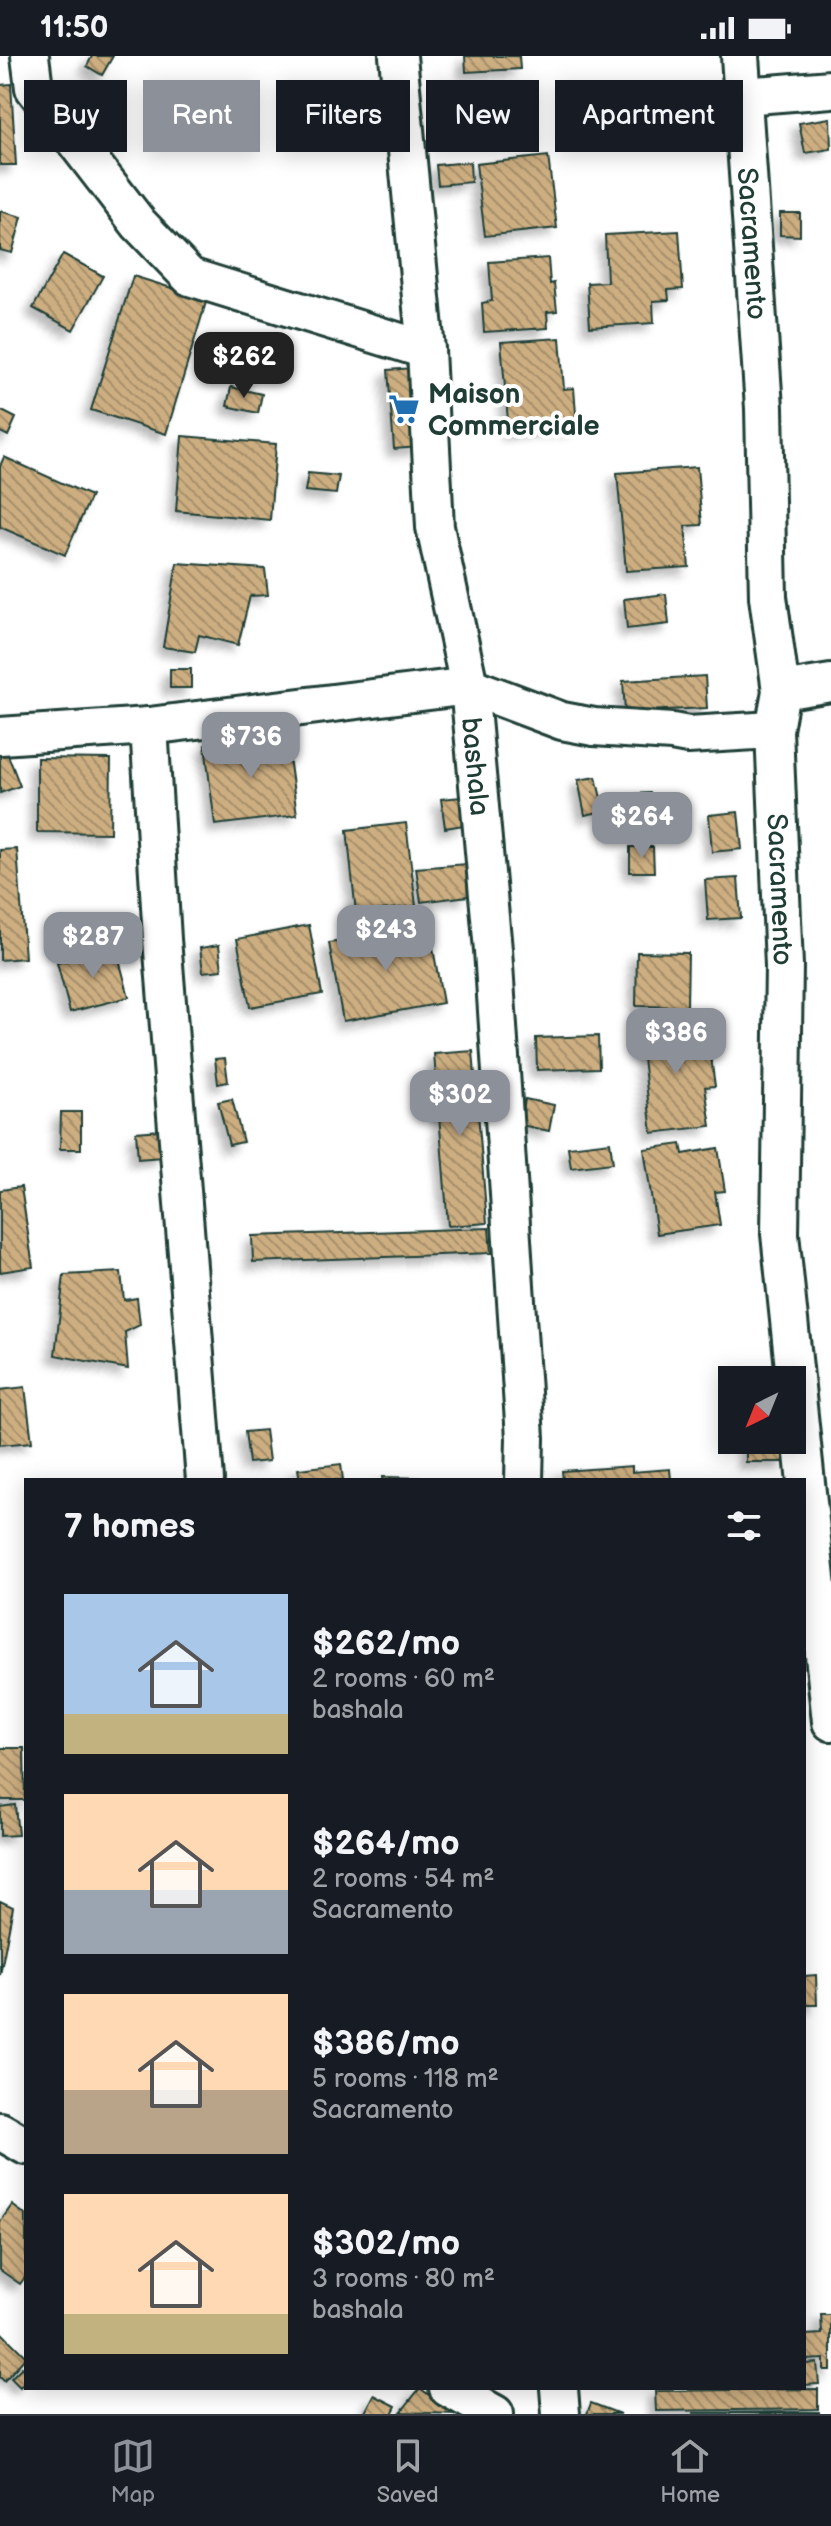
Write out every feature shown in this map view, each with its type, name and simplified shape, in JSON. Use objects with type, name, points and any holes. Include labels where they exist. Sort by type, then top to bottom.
[{"type":"street","points":[[30,56],[34,88],[139,224],[190,277],[426,350]]},
{"type":"street","name":"bashala","points":[[398,56],[426,350],[435,527],[469,686],[493,950],[525,1438],[524,1478]]},
{"type":"street","name":"Sacramento","points":[[740,56],[764,408],[768,597],[781,691],[774,730],[784,966],[780,1234],[806,1478]]},
{"type":"street","points":[[744,96],[831,89]]},
{"type":"street","points":[[781,691],[831,683]]},
{"type":"street","points":[[0,736],[149,726],[469,686],[562,721],[594,727],[688,735],[774,730]]},
{"type":"street","points":[[149,726],[162,939],[205,1478]]},
{"type":"street","name":"Sacramento","points":[[806,1483],[831,1722]]},
{"type":"street","points":[[0,2131],[24,2145]]},
{"type":"street","points":[[452,2390],[495,2414]]},
{"type":"street","points":[[559,2390],[561,2414]]},
{"type":"building","points":[[92,56],[113,56],[102,75],[87,66]]},
{"type":"building","points":[[465,56],[519,56],[520,69],[466,72]]},
{"type":"building","points":[[11,84],[16,165],[0,165],[0,85]]},
{"type":"building","points":[[830,118],[831,149],[805,153],[799,123]]},
{"type":"building","points":[[548,156],[557,228],[485,236],[476,164]]},
{"type":"building","points":[[470,162],[471,182],[438,185],[436,165]]},
{"type":"building","points":[[0,211],[22,217],[12,253],[0,250]]},
{"type":"building","points":[[780,213],[800,213],[800,236],[780,235]]},
{"type":"building","points":[[679,231],[683,289],[668,290],[669,300],[653,301],[654,323],[590,327],[587,283],[607,282],[605,235]]},
{"type":"building","points":[[63,254],[103,276],[73,330],[33,308]]},
{"type":"building","points":[[548,258],[557,311],[547,312],[548,328],[484,332],[482,303],[492,301],[489,262]]},
{"type":"building","points":[[133,276],[207,299],[166,434],[91,410]]},
{"type":"building","points":[[560,338],[564,389],[574,388],[577,427],[509,432],[501,342]]},
{"type":"building","name":"Maison Commerciale","points":[[413,368],[420,447],[394,449],[388,370]]},
{"type":"building","points":[[231,387],[262,394],[258,413],[227,406]]},
{"type":"building","points":[[0,410],[16,418],[8,436],[0,432]]},
{"type":"building","points":[[182,436],[276,444],[270,520],[176,511]]},
{"type":"building","points":[[4,457],[91,496],[65,555],[0,527],[0,466]]},
{"type":"building","points":[[697,467],[702,525],[685,526],[689,567],[626,571],[617,473]]},
{"type":"building","points":[[308,473],[339,476],[336,494],[305,491]]},
{"type":"building","points":[[177,563],[265,569],[268,595],[250,596],[238,645],[199,635],[195,652],[163,647]]},
{"type":"building","points":[[666,594],[669,624],[627,629],[624,599]]},
{"type":"building","points":[[170,669],[191,669],[191,688],[170,688]]},
{"type":"building","points":[[705,676],[707,708],[625,712],[623,681]]},
{"type":"building","points":[[286,735],[297,815],[215,825],[205,745]]},
{"type":"building","points":[[3,742],[20,786],[0,793],[0,743]]},
{"type":"building","points":[[37,758],[111,759],[110,833],[37,832]]},
{"type":"building","points":[[596,777],[604,811],[585,815],[578,780]]},
{"type":"building","points":[[650,793],[651,804],[635,805],[634,794]]},
{"type":"building","points":[[461,797],[464,825],[445,828],[441,799]]},
{"type":"building","points":[[738,812],[742,849],[712,852],[709,815]]},
{"type":"building","points":[[406,823],[416,906],[356,913],[347,830]]},
{"type":"building","points":[[630,847],[653,847],[654,872],[630,872]]},
{"type":"building","points":[[17,849],[25,958],[0,960],[0,850]]},
{"type":"building","points":[[467,864],[468,896],[421,902],[416,868]]},
{"type":"building","points":[[738,878],[741,918],[708,920],[705,880]]},
{"type":"building","points":[[309,925],[322,994],[250,1007],[237,939]]},
{"type":"building","points":[[429,926],[443,1003],[343,1021],[329,943]]},
{"type":"building","points":[[219,945],[222,970],[203,972],[200,948]]},
{"type":"building","points":[[116,948],[129,997],[70,1012],[57,963]]},
{"type":"building","points":[[637,952],[688,953],[687,1007],[636,1006]]},
{"type":"building","points":[[692,1017],[695,1045],[709,1043],[715,1086],[705,1087],[711,1126],[652,1133],[639,1025]]},
{"type":"building","points":[[598,1036],[599,1068],[537,1070],[536,1038]]},
{"type":"building","points":[[473,1051],[487,1223],[448,1226],[434,1054]]},
{"type":"building","points":[[225,1058],[228,1082],[218,1084],[215,1059]]},
{"type":"building","points":[[232,1099],[243,1142],[229,1145],[218,1102]]},
{"type":"building","points":[[525,1099],[554,1105],[549,1131],[521,1125]]},
{"type":"building","points":[[61,1112],[81,1112],[81,1149],[60,1149]]},
{"type":"building","points":[[160,1130],[162,1157],[138,1159],[136,1132]]},
{"type":"building","points":[[610,1142],[613,1163],[571,1168],[568,1147]]},
{"type":"building","points":[[681,1144],[683,1154],[718,1148],[725,1191],[715,1192],[720,1225],[657,1234],[644,1149]]},
{"type":"building","points":[[21,1187],[33,1267],[0,1272],[0,1190]]},
{"type":"building","points":[[489,1228],[491,1253],[253,1262],[252,1236]]},
{"type":"building","points":[[121,1272],[124,1300],[137,1298],[140,1325],[125,1332],[128,1369],[55,1355],[64,1275]]},
{"type":"building","points":[[25,1387],[32,1442],[0,1445],[0,1390]]},
{"type":"building","points":[[265,1430],[269,1461],[249,1463],[245,1432]]},
{"type":"building","points":[[746,1454],[785,1454],[785,1462],[746,1462]]},
{"type":"building","points":[[341,1464],[343,1478],[300,1478],[298,1469]]},
{"type":"building","points":[[632,1466],[632,1472],[670,1469],[671,1478],[563,1478],[562,1471]]},
{"type":"building","points":[[0,1748],[24,1748],[24,1800],[0,1800]]},
{"type":"building","points":[[15,1805],[18,1835],[0,1836],[0,1807]]},
{"type":"building","points":[[0,1901],[13,1907],[0,1975]]},
{"type":"building","points":[[816,1975],[817,2005],[806,2005],[806,1976]]},
{"type":"building","points":[[12,2205],[24,2214],[24,2279],[20,2284],[0,2270],[0,2222]]},
{"type":"building","points":[[821,2315],[831,2315],[831,2370],[824,2370],[824,2359],[806,2360],[806,2335],[822,2334]]},
{"type":"building","points":[[0,2331],[24,2355],[24,2359],[4,2381],[0,2377]]},
{"type":"building","points":[[817,2363],[819,2384],[806,2385],[806,2364]]},
{"type":"building","points":[[22,2367],[24,2369],[24,2383],[20,2387],[11,2378]]},
{"type":"building","points":[[818,2389],[818,2409],[656,2411],[655,2391]]},
{"type":"building","points":[[418,2390],[423,2390],[453,2414],[401,2412]]},
{"type":"building","points":[[374,2395],[396,2406],[392,2414],[364,2414]]},
{"type":"building","points":[[591,2403],[620,2414],[587,2414]]},
{"type":"building","points":[[819,2412],[819,2414],[693,2413]]},
{"type":"place","name":"Maison Commerciale","points":[[404,409]]}]
